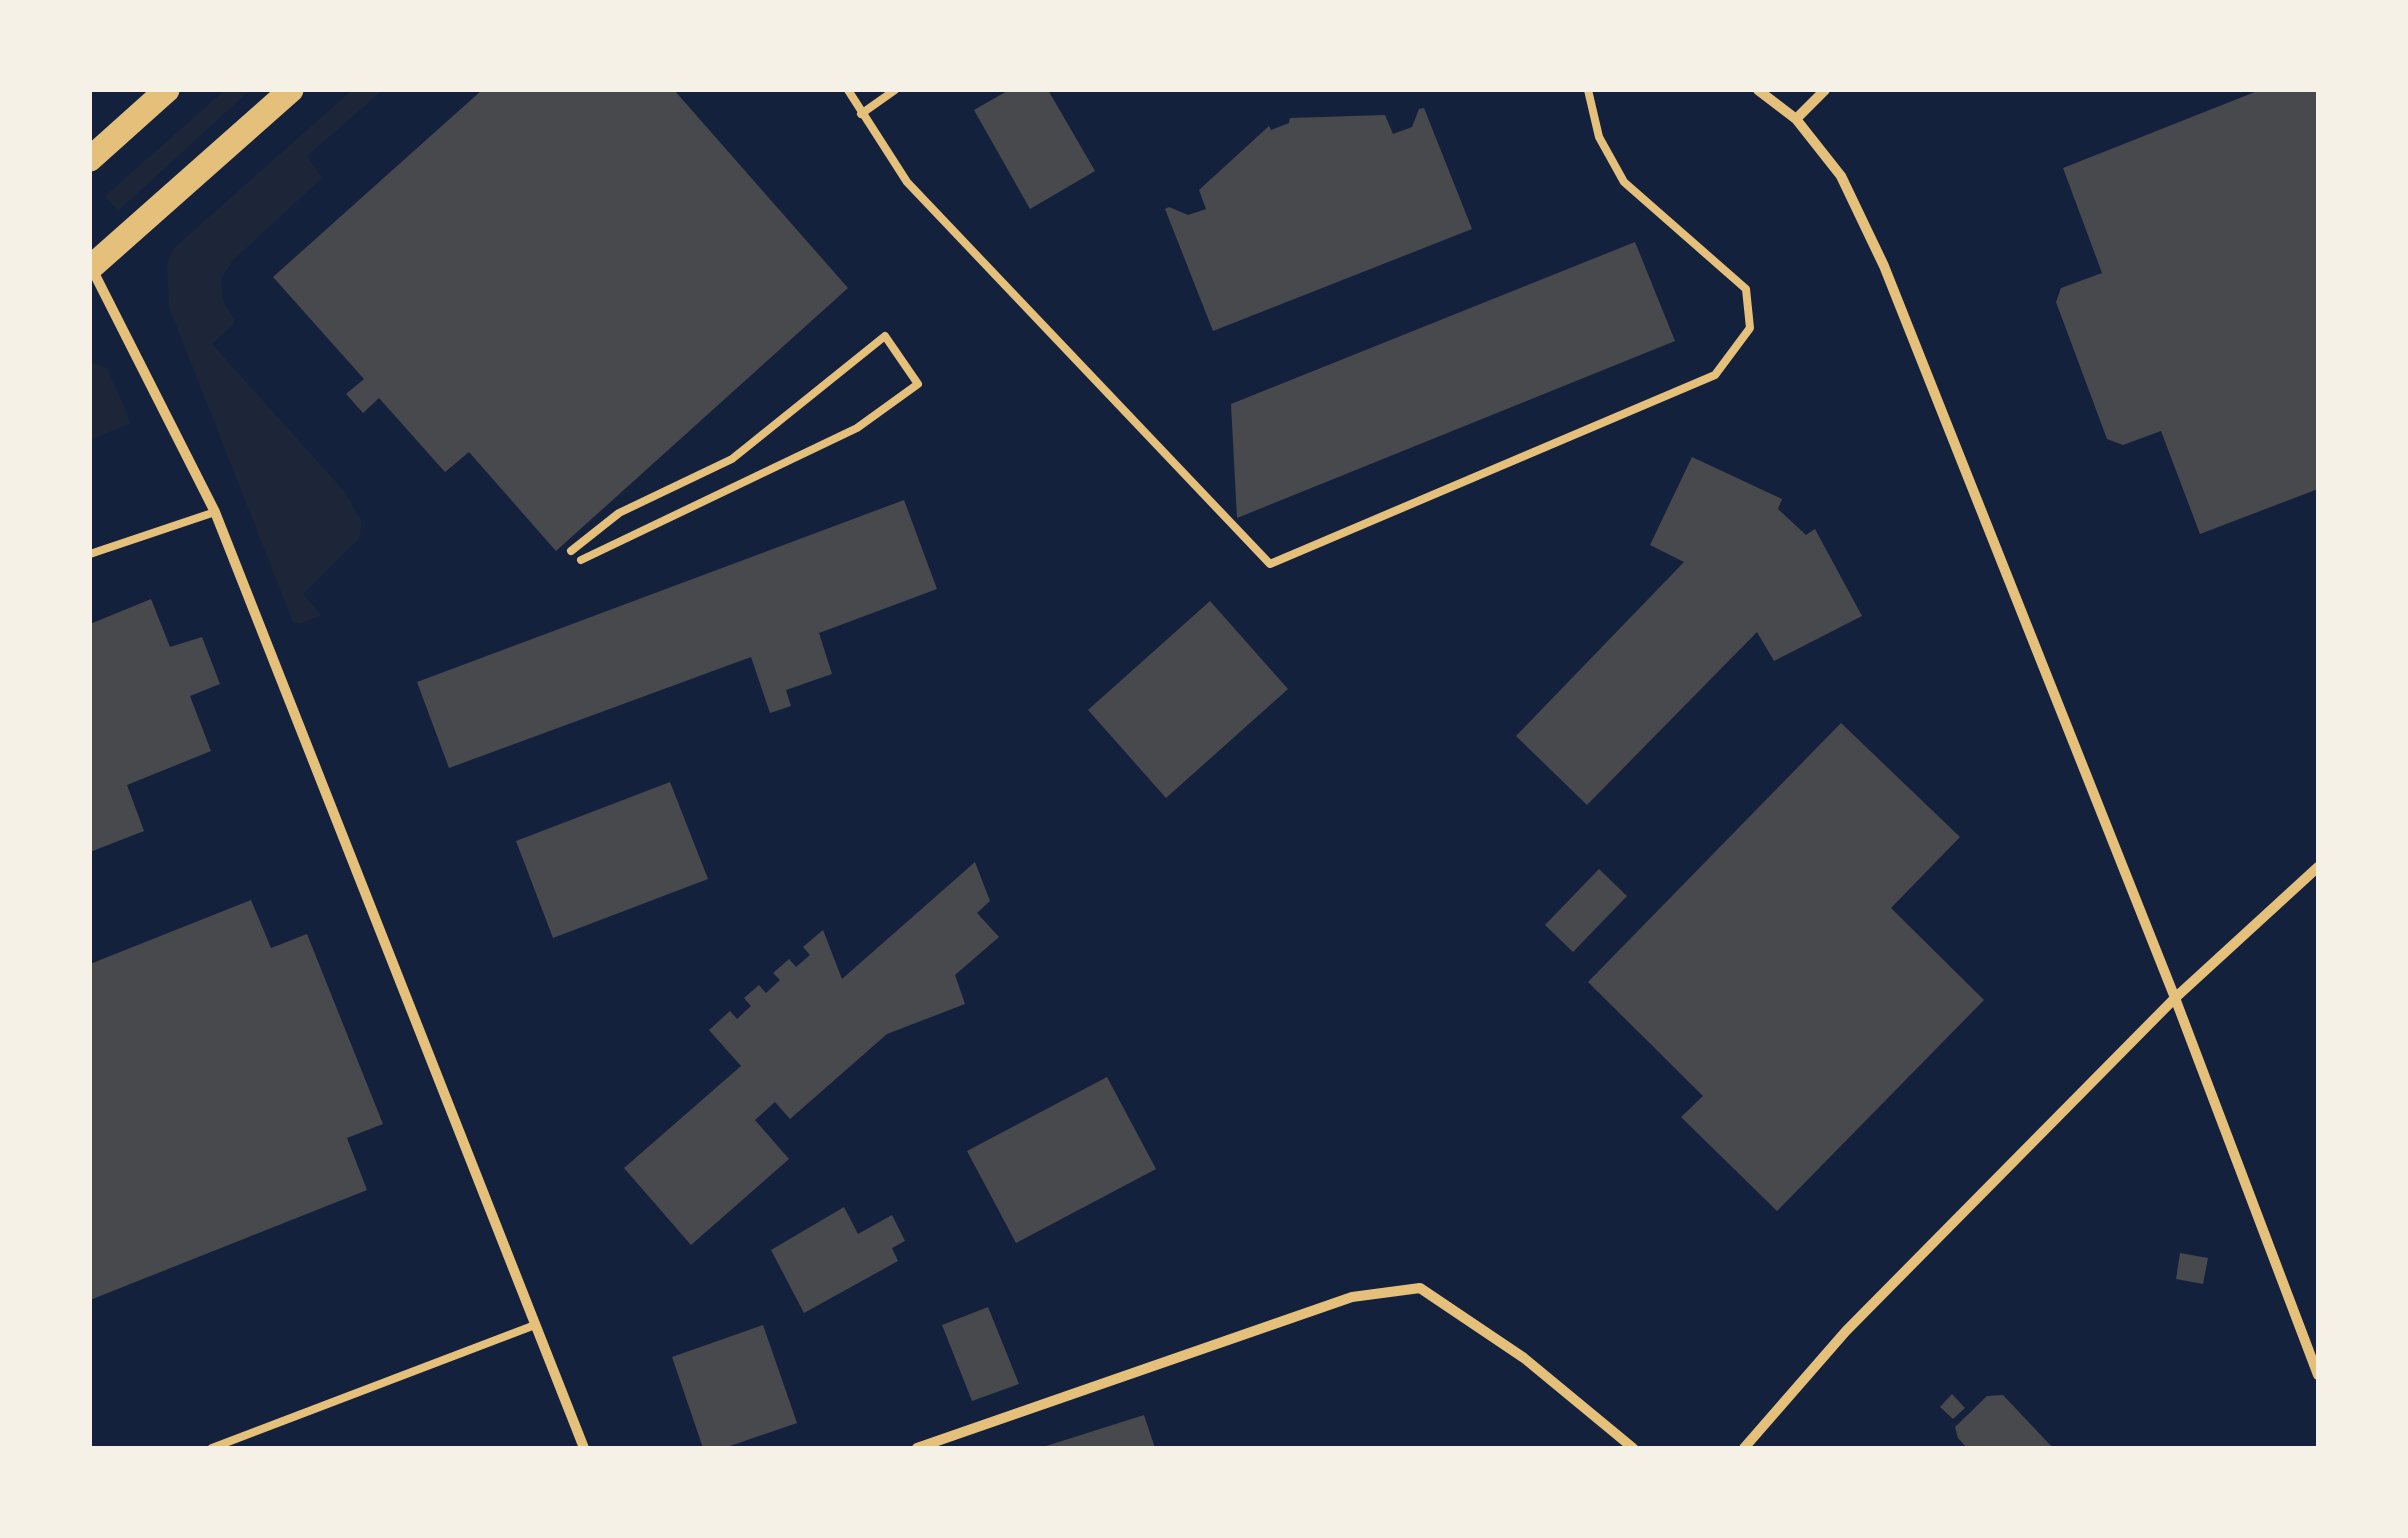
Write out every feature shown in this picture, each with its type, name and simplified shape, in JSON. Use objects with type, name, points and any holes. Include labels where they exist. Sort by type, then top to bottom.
[{"type":"main road","points":[[90,159],[167,90]]},
{"type":"main road","points":[[90,267],[291,90]]},
{"type":"street","points":[[1758,90],[1796,119],[1841,176],[1884,266],[2175,998],[2318,1375]]},
{"type":"street","points":[[1796,119],[1826,90]]},
{"type":"street","points":[[90,267],[215,512],[584,1448]]},
{"type":"street","points":[[1744,1448],[1846,1331],[2175,998],[2318,867]]},
{"type":"street","points":[[917,1448],[1352,1297],[1420,1288],[1524,1358],[1632,1448]]},
{"type":"lane","points":[[848,90],[907,182],[1270,564],[1715,375],[1750,328],[1746,290],[1624,182],[1599,138],[1588,90]]},
{"type":"lane","points":[[861,114],[895,90]]},
{"type":"lane","points":[[571,550],[618,513],[732,459],[885,336],[918,384],[857,428],[581,560]]},
{"type":"lane","points":[[90,554],[215,512]]},
{"type":"lane","points":[[212,1448],[535,1325]]},
{"type":"shaded area","points":[[225,90],[250,90],[118,211],[105,196]]},
{"type":"shaded area","points":[[352,90],[383,90],[307,156],[322,178],[233,260],[221,279],[223,301],[234,319],[233,325],[212,344],[345,492],[362,522],[359,539],[303,594],[321,615],[300,624],[293,622],[169,307],[167,263],[174,248]]},
{"type":"shaded area","points":[[90,362],[107,368],[131,423],[90,440]]},
{"type":"building","points":[[482,90],[674,90],[848,288],[556,551],[469,452],[445,472],[379,398],[363,413],[346,394],[364,379],[273,277]]},
{"type":"building","points":[[1009,90],[1048,90],[1095,171],[1030,209],[974,110]]},
{"type":"building","points":[[2260,90],[2318,90],[2318,489],[2200,534],[2161,431],[2123,445],[2107,439],[2056,302],[2061,288],[2102,273],[2063,168]]},
{"type":"building","points":[[1424,108],[1472,229],[1213,331],[1165,209],[1188,215],[1206,209],[1199,190],[1269,126],[1271,130],[1289,123],[1290,118],[1385,115],[1393,134],[1412,127],[1419,109]]},
{"type":"building","points":[[1635,242],[1675,341],[1237,518],[1231,404]]},
{"type":"building","points":[[1692,457],[1782,499],[1778,509],[1806,535],[1815,529],[1862,616],[1774,661],[1757,632],[1587,805],[1516,736],[1684,562],[1650,545]]},
{"type":"building","points":[[904,500],[937,589],[819,633],[832,674],[786,690],[791,706],[770,713],[751,657],[449,768],[417,682]]},
{"type":"building","points":[[151,599],[170,647],[202,637],[220,684],[190,696],[211,751],[127,785],[144,831],[90,852],[90,624]]},
{"type":"building","points":[[1210,601],[1288,689],[1166,798],[1088,710]]},
{"type":"building","points":[[1841,723],[1960,837],[1891,908],[1984,1000],[1777,1211],[1681,1117],[1703,1096],[1588,982]]},
{"type":"building","points":[[670,782],[708,879],[553,938],[516,841]]},
{"type":"building","points":[[975,862],[990,901],[977,913],[999,937],[955,975],[965,1004],[887,1034],[790,1119],[775,1102],[755,1120],[789,1159],[691,1245],[624,1168],[741,1066],[709,1030],[730,1011],[737,1019],[751,1006],[744,998],[759,985],[766,993],[780,980],[773,973],[789,959],[796,967],[810,955],[803,947],[823,930],[842,979]]},
{"type":"building","points":[[1599,869],[1627,896],[1573,952],[1545,925]]},
{"type":"building","points":[[251,900],[271,948],[307,934],[383,1124],[347,1138],[367,1190],[90,1300],[90,964]]},
{"type":"building","points":[[1107,1077],[1156,1169],[1016,1243],[967,1151]]},
{"type":"building","points":[[844,1207],[858,1234],[892,1215],[905,1241],[892,1248],[898,1261],[804,1313],[771,1250]]},
{"type":"building","points":[[2180,1253],[2208,1258],[2203,1284],[2176,1279]]},
{"type":"building","points":[[988,1307],[1019,1384],[972,1401],[942,1325]]},
{"type":"building","points":[[763,1325],[797,1423],[724,1448],[703,1448],[672,1357]]},
{"type":"building","points":[[1952,1394],[1965,1408],[1953,1419],[1940,1407]]},
{"type":"building","points":[[2003,1395],[2053,1448],[1967,1448],[1955,1427],[1987,1396]]},
{"type":"building","points":[[1144,1415],[1155,1448],[1043,1447]]}]
